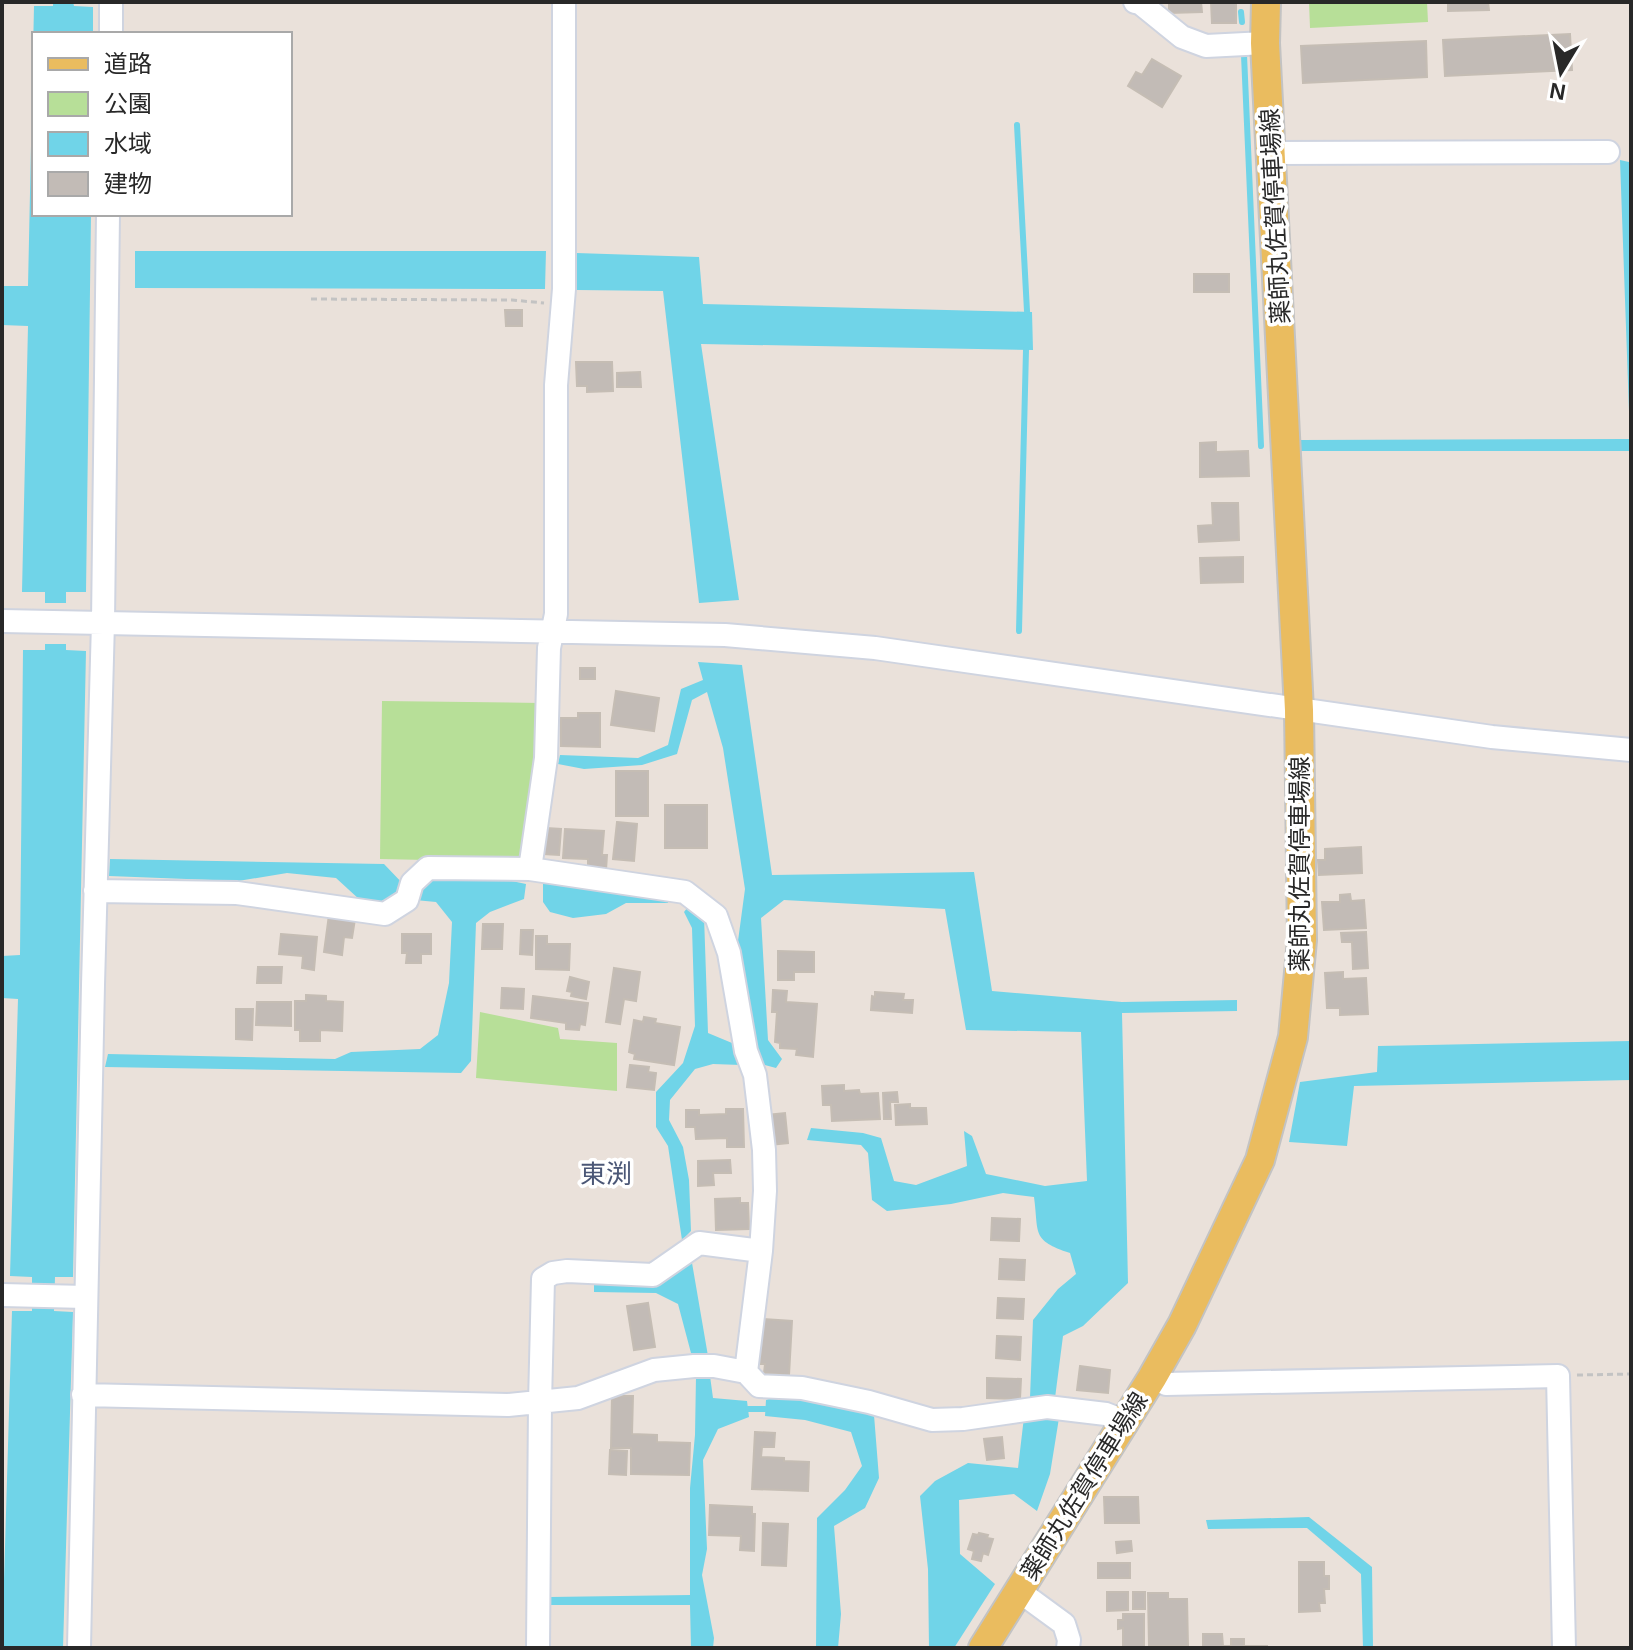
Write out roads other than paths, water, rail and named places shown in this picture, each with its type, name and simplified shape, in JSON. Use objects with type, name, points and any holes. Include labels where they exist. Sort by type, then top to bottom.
[{"type":"main road","name":"薬師丸佐賀停車場線","points":[[983,1648],[1182,1325],[1260,1160],[1293,1037],[1302,940],[1299,710],[1265,43],[1266,2]]},
{"type":"street","points":[[111,2],[111,32]]},
{"type":"street","points":[[530,869],[546,758],[549,648],[556,614],[556,385],[563,305],[564,2]]},
{"type":"street","points":[[1135,2],[1182,37],[1206,46],[1265,43]]},
{"type":"street","points":[[1272,153],[1608,152]]},
{"type":"street","points":[[79,1648],[103,622],[108,216]]},
{"type":"street","points":[[2,621],[725,635],[875,648],[1492,737],[1631,750]]},
{"type":"street","points":[[95,891],[237,893],[385,914],[409,892],[428,868],[530,869],[685,892],[716,916],[729,953],[748,1059],[755,1075],[764,1150],[765,1191],[746,1372]]},
{"type":"street","points":[[538,1648],[543,1279],[553,1273],[567,1271],[653,1275],[699,1243],[761,1251]]},
{"type":"street","points":[[2,1295],[86,1297]]},
{"type":"street","points":[[83,1395],[508,1405],[578,1398],[654,1370],[704,1366],[746,1372],[759,1386],[802,1388],[869,1402],[932,1420],[963,1419],[1041,1407],[1106,1414],[1124,1421]]},
{"type":"street","points":[[1152,1378],[1166,1384],[1558,1376],[1564,1648]]},
{"type":"street","points":[[1019,1591],[1064,1624],[1068,1648]]},
{"type":"water","points":[[53,2],[73,2],[74,6],[93,7],[93,32],[33,32],[34,6],[53,6]]},
{"type":"water","points":[[32,99],[32,216],[91,216],[86,592],[66,592],[66,603],[45,603],[45,592],[22,592],[28,326],[2,325],[2,286],[28,286]]},
{"type":"water","points":[[1620,160],[1629,162],[1631,202],[1631,451],[1300,451],[1301,440],[1630,439]]},
{"type":"water","points":[[135,251],[546,251],[545,289],[135,288]]},
{"type":"water","points":[[576,253],[699,257],[703,304],[1032,312],[1033,350],[701,344],[739,600],[699,603],[663,291],[577,290]]},
{"type":"water","points":[[45,644],[66,644],[66,650],[86,651],[73,1277],[55,1277],[54,1311],[73,1312],[63,1648],[2,1648],[12,1311],[32,1311],[32,1277],[10,1276],[18,999],[2,998],[2,956],[20,955],[23,650],[45,650]]},
{"type":"water","points":[[698,662],[742,665],[772,875],[974,872],[992,991],[1122,1002],[1237,1000],[1237,1011],[1122,1013],[1128,1283],[1083,1326],[1063,1336],[1055,1398],[1030,1398],[1033,1320],[1058,1289],[1076,1274],[1070,1253],[1049,1244],[1039,1234],[1034,1197],[1003,1193],[951,1204],[887,1211],[872,1200],[868,1153],[861,1145],[807,1140],[811,1128],[863,1133],[881,1138],[894,1181],[916,1185],[967,1166],[964,1131],[972,1136],[986,1174],[1045,1186],[1087,1181],[1081,1032],[966,1030],[945,909],[784,900],[761,918],[768,1040],[782,1059],[776,1068],[757,1063],[738,941],[745,889],[723,748],[707,692],[692,700],[677,754],[642,765],[584,769],[558,764],[560,755],[638,758],[668,745],[681,689],[703,680]]},
{"type":"water","points":[[110,859],[384,864],[406,887],[403,897],[377,904],[360,900],[336,878],[287,873],[238,881],[109,876]]},
{"type":"water","points":[[443,873],[526,884],[524,899],[490,912],[476,923],[471,1061],[461,1073],[105,1067],[108,1054],[335,1059],[351,1052],[420,1049],[438,1035],[449,983],[452,922],[436,902],[415,900],[420,889]]},
{"type":"water","points":[[600,882],[669,898],[668,903],[626,903],[606,914],[573,918],[550,912],[543,902],[543,883]]},
{"type":"water","points":[[691,903],[704,916],[708,1033],[732,1043],[741,1065],[713,1064],[695,1069],[670,1100],[669,1120],[683,1147],[689,1180],[691,1231],[682,1240],[668,1146],[656,1127],[656,1092],[683,1063],[695,1026],[692,928],[684,912]]},
{"type":"water","points":[[1631,1041],[1631,1080],[1354,1086],[1347,1146],[1289,1142],[1300,1082],[1377,1072],[1378,1046]]},
{"type":"water","points":[[691,1257],[708,1356],[691,1353],[678,1304],[656,1293],[594,1292],[594,1281]]},
{"type":"water","points":[[696,1376],[710,1376],[713,1398],[747,1401],[749,1417],[718,1429],[703,1460],[707,1549],[702,1575],[714,1638],[713,1648],[691,1648],[690,1605],[551,1605],[550,1597],[690,1595],[690,1488]]},
{"type":"water","points":[[778,1396],[846,1403],[874,1415],[879,1478],[865,1508],[834,1526],[841,1614],[838,1648],[816,1648],[817,1518],[845,1490],[862,1466],[851,1432],[805,1420],[765,1416],[766,1400]]},
{"type":"water","points":[[1024,1417],[1059,1418],[1050,1474],[1037,1511],[1014,1494],[959,1500],[960,1554],[995,1584],[954,1648],[929,1648],[928,1569],[920,1496],[935,1481],[968,1463],[1018,1468]]},
{"type":"water","points":[[1309,1517],[1372,1567],[1373,1648],[1363,1648],[1361,1574],[1307,1528],[1208,1529],[1206,1520]]},
{"type":"waterway","points":[[1241,12],[1242,22]]},
{"type":"waterway","points":[[1244,55],[1261,446]]},
{"type":"waterway","points":[[1017,125],[1027,311]]},
{"type":"waterway","points":[[1019,631],[1026,350]]},
{"type":"waterway","points":[[748,1409],[765,1409]]},
{"type":"district","name":"東渕","points":[[606,1174]]}]
